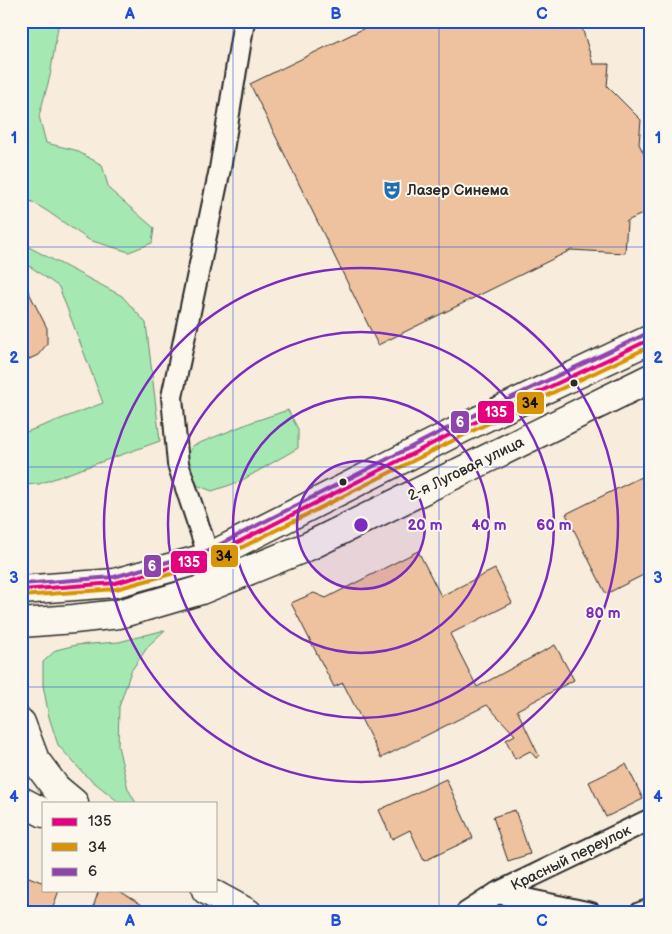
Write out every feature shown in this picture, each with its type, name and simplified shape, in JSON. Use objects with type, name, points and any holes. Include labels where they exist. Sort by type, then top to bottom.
[{"type":"main road","points":[[21,590],[114,583],[209,556],[465,427],[651,339]]},
{"type":"main road","name":"2-я Луговая улица","points":[[21,623],[119,614],[201,590],[309,546],[651,378]]},
{"type":"main road","points":[[21,723],[35,760],[56,788],[73,802]]},
{"type":"main road","points":[[21,801],[42,812]]},
{"type":"main road","points":[[210,892],[248,913]]},
{"type":"street","points":[[209,556],[178,464],[172,396],[220,169],[244,21]]},
{"type":"street","name":"Красный переулок","points":[[466,913],[497,893],[651,819]]},
{"type":"street","points":[[497,893],[590,913]]},
{"type":"street","points":[[640,913],[651,909]]},
{"type":"green space","points":[[21,21],[59,21],[50,76],[39,116],[46,143],[75,150],[102,165],[109,189],[154,228],[152,243],[129,252],[89,240],[21,195]]},
{"type":"green space","points":[[21,243],[122,296],[146,323],[160,441],[39,484],[21,485],[21,434],[103,403],[59,287],[31,267],[21,264]]},
{"type":"green space","points":[[288,410],[298,429],[298,448],[239,482],[212,491],[194,484],[184,465],[192,446]]},
{"type":"green space","points":[[165,630],[149,645],[131,671],[119,707],[118,746],[128,789],[135,802],[119,802],[85,775],[58,745],[49,717],[43,685],[43,662],[56,650],[76,645],[119,642]]},
{"type":"building","points":[[379,21],[580,21],[593,64],[609,64],[607,86],[641,120],[639,144],[651,168],[651,210],[627,221],[625,253],[571,250],[378,345],[250,84]]},
{"type":"building","points":[[21,277],[47,328],[47,344],[38,355],[21,363]]},
{"type":"building","points":[[651,472],[651,571],[606,594],[566,514]]},
{"type":"building","points":[[418,551],[441,596],[495,569],[512,603],[450,634],[477,687],[555,645],[574,680],[517,710],[539,756],[536,758],[530,751],[515,759],[506,740],[515,735],[487,705],[381,758],[343,683],[334,687],[291,603],[314,593],[326,598]]},
{"type":"building","points":[[626,764],[643,799],[606,817],[589,782]]},
{"type":"building","points":[[446,779],[473,838],[424,861],[410,830],[392,839],[379,810]]},
{"type":"building","points":[[515,810],[530,854],[508,861],[493,817]]},
{"type":"building","points":[[21,874],[42,882],[42,892],[58,892],[51,913],[21,913]]},
{"type":"building","points":[[98,892],[121,892],[155,913],[91,913]]},
{"type":"transit line","name":"6","points":[[21,584],[114,577],[207,551],[462,421],[648,333]]},
{"type":"transit line","name":"135","points":[[21,590],[115,583],[209,557],[465,427],[651,339]]},
{"type":"transit line","name":"34","points":[[21,596],[116,589],[211,563],[468,433],[651,346]]},
{"type":"place","name":"Лазер Синема","points":[[392,190]]}]
